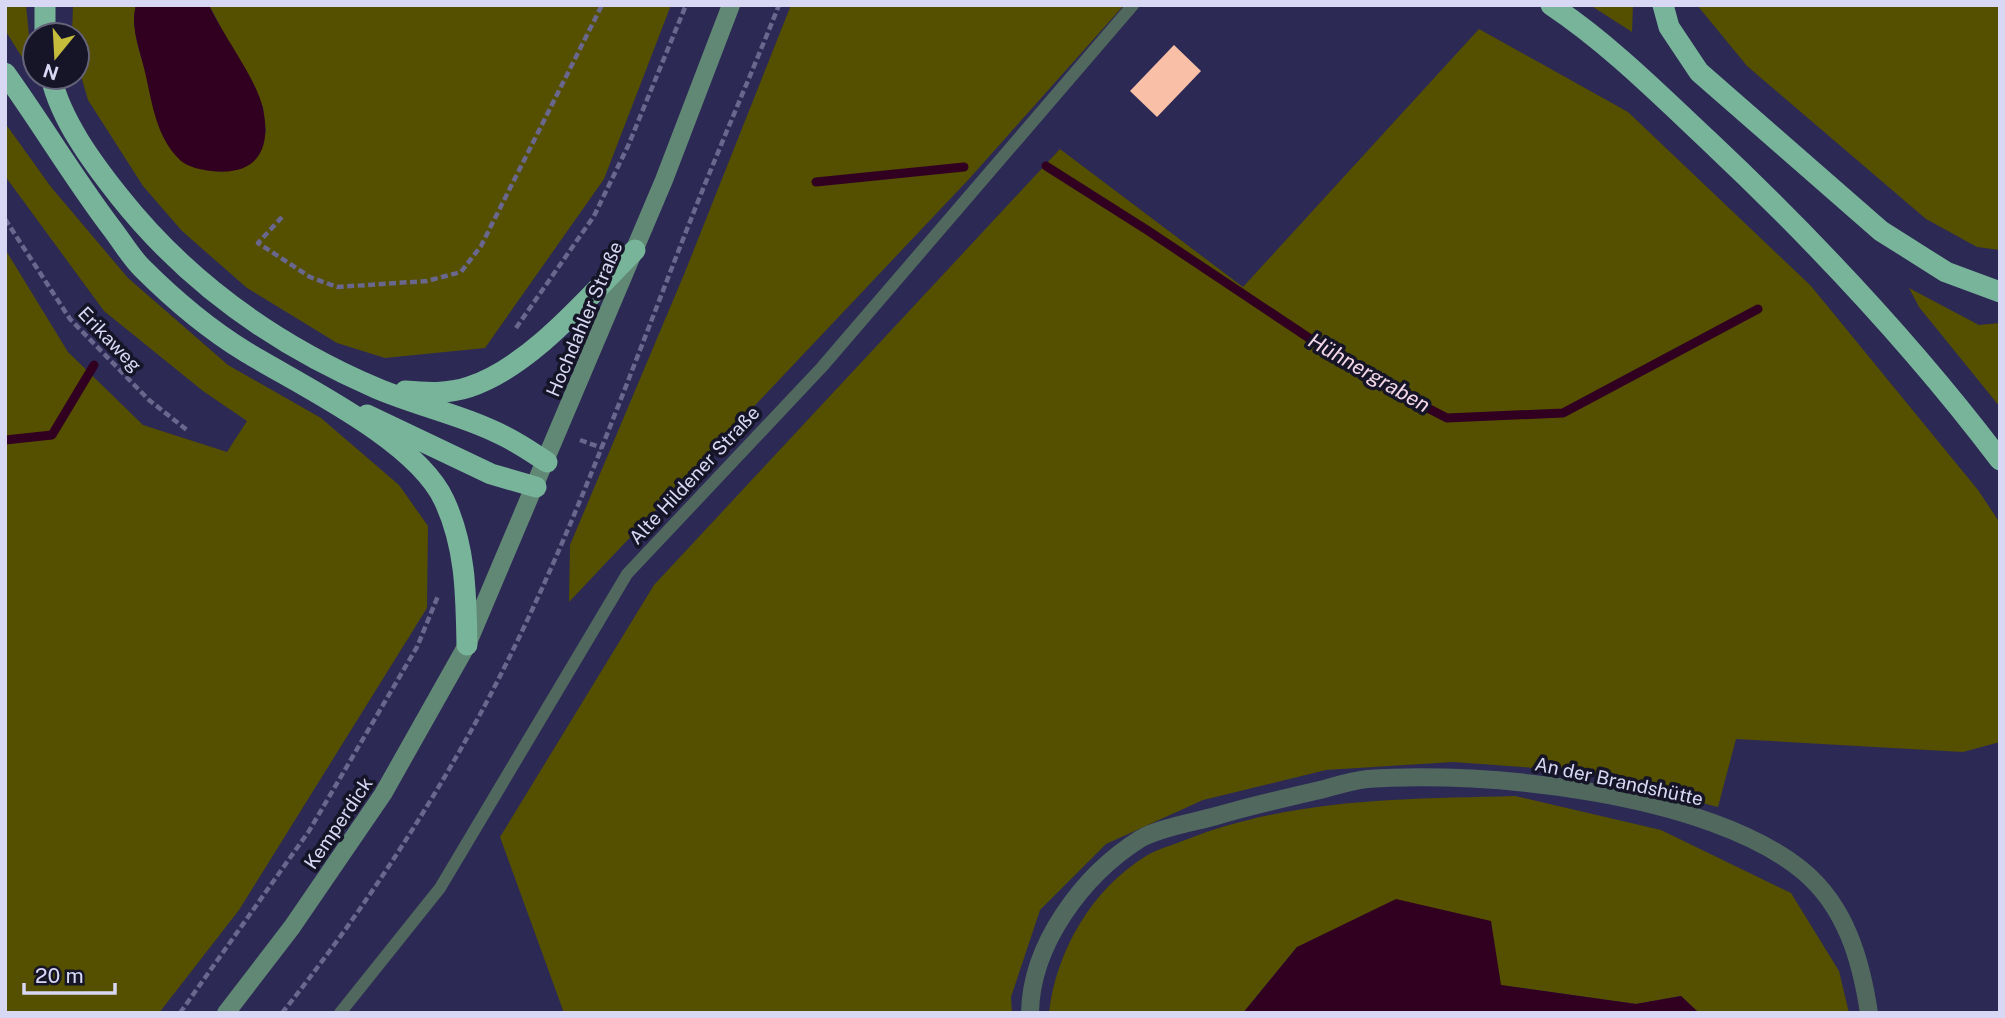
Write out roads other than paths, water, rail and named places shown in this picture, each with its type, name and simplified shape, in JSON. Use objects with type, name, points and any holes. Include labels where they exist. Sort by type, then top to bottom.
[{"type":"highway","points":[[1551,5],[1644,79],[1794,223],[1949,393],[2000,460]]},
{"type":"highway","points":[[1663,5],[1669,27],[1699,72],[1881,231],[1946,272],[2000,292]]},
{"type":"highway","points":[[5,73],[87,196],[141,268],[243,350],[320,395],[397,447],[423,470],[443,498],[457,533],[466,580],[467,645]]},
{"type":"highway","points":[[56,91],[69,123],[101,174],[139,222],[192,275],[234,309],[284,341],[376,388],[504,436],[547,461]]},
{"type":"highway","points":[[376,388],[432,394],[469,387],[506,369],[547,337],[635,250]]},
{"type":"highway","points":[[320,395],[491,474],[536,487]]},
{"type":"main road","name":"Hochdahler Straße","points":[[467,645],[635,250],[730,5]]},
{"type":"main road","name":"Kemperdick","points":[[226,1013],[292,927],[383,794],[467,645]]},
{"type":"street","name":"An der Brandshütte","points":[[1030,1013],[1030,993],[1049,939],[1086,884],[1141,838],[1245,807],[1365,779],[1510,779],[1590,792],[1724,827],[1763,846],[1804,872],[1835,910],[1854,943],[1869,1013]]},
{"type":"lane","name":"Alte Hildener Straße","points":[[340,1013],[440,888],[627,574],[822,367],[1133,5]]},
{"type":"waterway","name":"Hühnergraben","points":[[1046,166],[1369,378],[1447,418],[1563,413],[1758,309]]},
{"type":"waterway","name":"Hühnergraben","points":[[816,182],[964,167]]},
{"type":"waterway","name":"Hühnergraben","points":[[5,440],[52,435],[94,365]]}]
